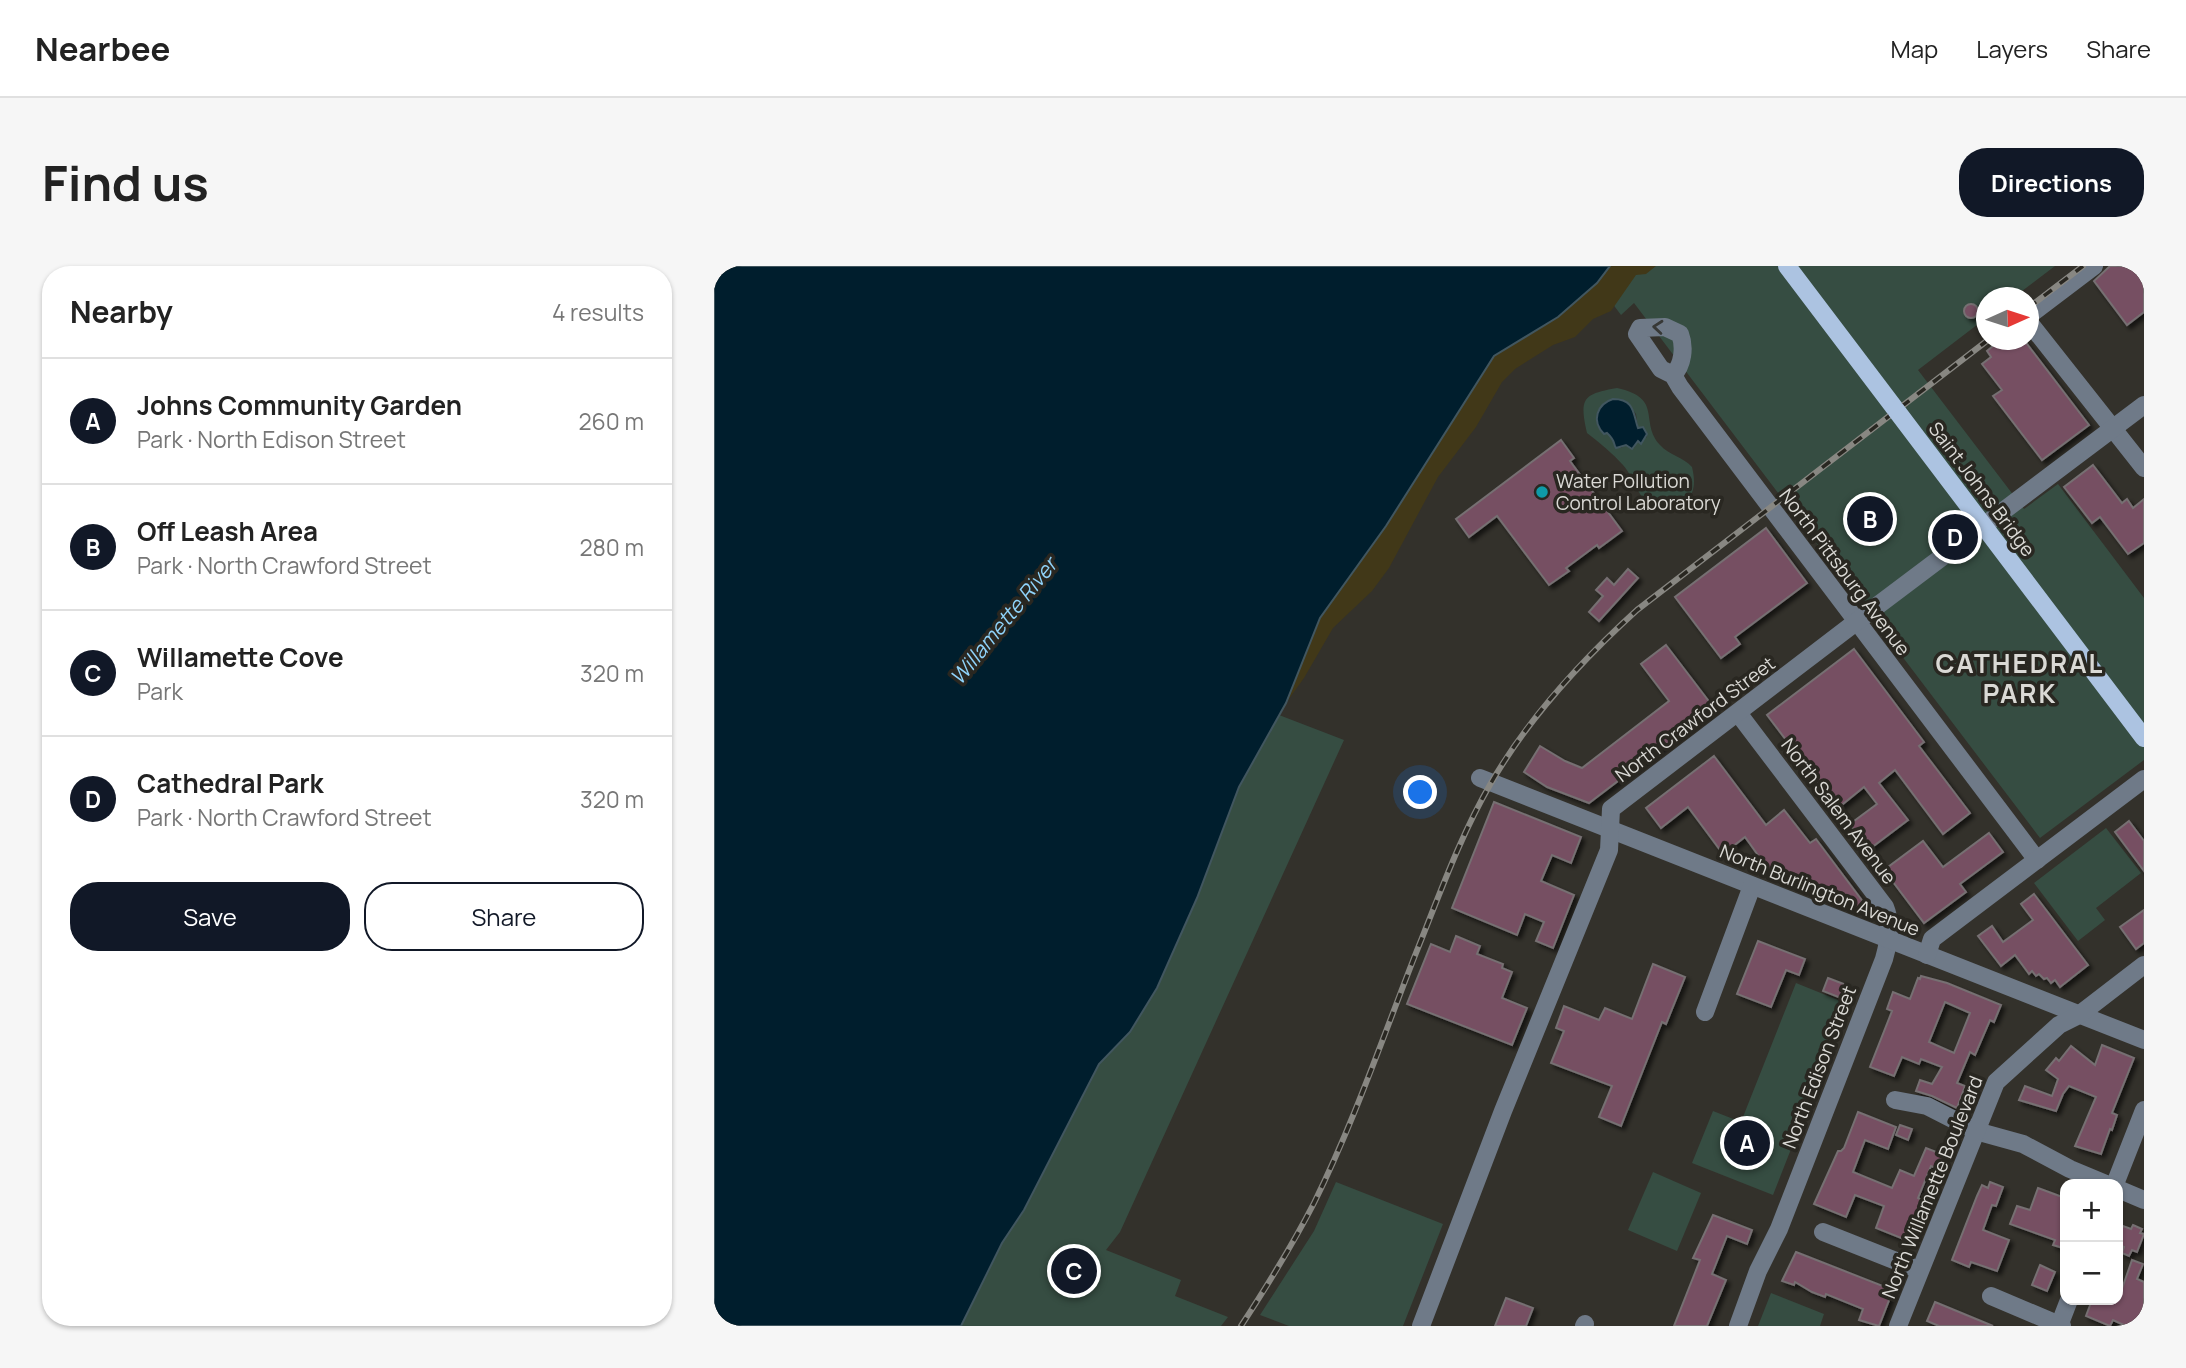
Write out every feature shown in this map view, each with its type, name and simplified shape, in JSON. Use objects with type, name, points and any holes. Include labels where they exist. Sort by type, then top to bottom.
[{"type":"main road","name":"Saint Johns Bridge","points":[[1787,266],[2144,738]]},
{"type":"street","points":[[2039,308],[2094,266]]},
{"type":"street","points":[[2039,335],[2144,468]]},
{"type":"street","name":"North Pittsburg Avenue","points":[[1673,374],[1703,419],[2037,860]]},
{"type":"street","name":"North Crawford Street","points":[[1421,1326],[1508,1098],[1609,850],[1611,810],[2144,405]]},
{"type":"street","name":"North Salem Avenue","points":[[1738,713],[1885,907],[1889,940]]},
{"type":"street","name":"North Burlington Avenue","points":[[1480,778],[2144,1041]]},
{"type":"street","points":[[1927,955],[1932,939],[2144,779]]},
{"type":"street","points":[[1705,1012],[1752,886]]},
{"type":"street","name":"North Edison Street","points":[[1738,1326],[1758,1271],[1779,1229],[1889,940]]},
{"type":"street","name":"North Willamette Boulevard","points":[[1898,1326],[1996,1082],[2059,1025],[2079,1015],[2144,965]]},
{"type":"street","points":[[1895,1100],[1927,1106],[1976,1131],[2023,1144],[2094,1179]]},
{"type":"street","points":[[2117,1179],[2144,1110]]},
{"type":"street","points":[[2123,1191],[2144,1200]]},
{"type":"street","points":[[1823,1232],[1919,1270]]},
{"type":"street","points":[[1991,1296],[2060,1326],[2067,1305]]},
{"type":"green space","name":"CATHEDRAL PARK","points":[[1610,266],[2055,266],[2027,287],[1976,287],[1976,326],[1918,370],[2024,509],[2058,484],[2144,598],[2144,760],[2040,838],[1634,303],[1621,315],[1597,283]]},
{"type":"green space","points":[[1617,388],[1641,398],[1646,404],[1651,428],[1660,445],[1692,467],[1693,490],[1684,504],[1661,510],[1647,503],[1623,465],[1587,433],[1584,412],[1586,400],[1597,393]],"holes":[[[1613,399],[1627,402],[1636,414],[1638,428],[1643,427],[1647,437],[1636,442],[1634,448],[1626,445],[1621,448],[1608,433],[1604,434],[1597,424],[1598,412],[1605,402]]]},
{"type":"green space","points":[[1279,715],[1344,740],[1120,1232],[1106,1250],[1181,1280],[1175,1296],[1228,1317],[1221,1326],[961,1326],[1002,1243],[1024,1210],[1099,1064],[1130,1032],[1197,898],[1239,787]]},
{"type":"green space","points":[[2106,828],[2141,873],[2096,908],[2105,920],[2078,941],[2034,883]]},
{"type":"green space","points":[[1796,983],[1848,1004],[1773,1195],[1692,1163],[1713,1111],[1741,1122]]},
{"type":"green space","points":[[1653,1172],[1701,1193],[1677,1251],[1628,1230]]},
{"type":"green space","points":[[1336,1182],[1443,1224],[1403,1326],[1289,1326],[1260,1315],[1314,1231]]},
{"type":"green space","points":[[1771,1293],[1824,1314],[1820,1326],[1758,1326]]},
{"type":"sand","points":[[1610,266],[1656,266],[1646,274],[1636,275],[1611,311],[1593,319],[1575,337],[1553,345],[1515,369],[1502,382],[1476,427],[1438,477],[1389,568],[1372,591],[1333,628],[1286,703],[1320,618],[1386,526],[1494,356],[1558,317],[1605,274]]},
{"type":"water","name":"Willamette River","points":[[714,266],[1610,266],[1597,283],[1558,317],[1494,356],[1386,526],[1320,618],[1286,703],[1239,787],[1197,898],[1157,988],[1130,1032],[1099,1064],[1024,1210],[1002,1243],[961,1326],[714,1326]]},
{"type":"water","points":[[1613,399],[1629,404],[1638,428],[1643,427],[1647,434],[1641,444],[1638,441],[1632,449],[1626,445],[1616,448],[1612,438],[1607,433],[1604,434],[1598,424],[1600,409]]},
{"type":"building","points":[[2110,266],[2144,266],[2144,312],[2127,325],[2094,281]]},
{"type":"building","points":[[1968,304],[1974,304],[1976,316],[1968,318],[1964,314],[1964,308]]},
{"type":"building","points":[[2032,350],[2089,425],[2042,460],[1993,396],[2002,390],[1982,364],[1991,357],[1987,351]]},
{"type":"building","name":"Water Pollution Control Laboratory","points":[[1561,440],[1574,458],[1570,461],[1622,531],[1599,548],[1597,545],[1566,568],[1569,571],[1549,585],[1497,516],[1469,537],[1456,519]]},
{"type":"building","points":[[2093,465],[2122,503],[2127,499],[2133,508],[2144,499],[2144,543],[2128,554],[2100,517],[2092,523],[2064,487]]},
{"type":"building","points":[[1766,528],[1807,583],[1735,637],[1740,644],[1721,658],[1675,597]]},
{"type":"building","points":[[1628,569],[1638,578],[1599,621],[1589,612],[1603,596],[1596,590],[1607,578],[1614,585]]},
{"type":"building","points":[[1666,645],[1714,708],[1589,803],[1547,787],[1524,772],[1540,746],[1582,768],[1669,701],[1641,664]]},
{"type":"building","points":[[1854,649],[1924,742],[1919,746],[1970,813],[1943,834],[1895,770],[1879,783],[1908,820],[1867,851],[1850,824],[1877,804],[1864,787],[1838,808],[1767,715]]},
{"type":"building","points":[[1714,756],[1766,825],[1784,810],[1810,843],[1816,839],[1873,915],[1772,875],[1745,837],[1723,854],[1688,807],[1661,828],[1646,808]]},
{"type":"building","points":[[1494,802],[1581,837],[1571,863],[1552,855],[1541,881],[1574,895],[1553,948],[1536,941],[1544,922],[1525,914],[1517,935],[1452,908]]},
{"type":"building","points":[[2129,821],[2144,841],[2144,871],[2115,832]]},
{"type":"building","points":[[1989,833],[2003,852],[1960,884],[1966,892],[1924,923],[1884,870],[1923,841],[1943,867]]},
{"type":"building","points":[[2034,894],[2088,965],[2060,987],[2055,980],[2051,983],[2032,971],[2029,974],[2015,955],[2001,966],[1978,936],[1992,926],[2003,942],[2033,920],[2021,904]]},
{"type":"building","points":[[2144,910],[2144,943],[2136,949],[2120,927]]},
{"type":"building","points":[[1456,936],[1480,946],[1477,954],[1503,964],[1502,968],[1512,972],[1502,998],[1527,1008],[1512,1045],[1407,1004],[1431,944],[1450,952]]},
{"type":"building","points":[[1758,941],[1805,959],[1799,975],[1786,970],[1771,1007],[1737,994]]},
{"type":"building","points":[[1653,964],[1685,977],[1666,1024],[1662,1022],[1621,1126],[1599,1117],[1612,1086],[1551,1063],[1564,1031],[1556,1028],[1564,1006],[1599,1020],[1605,1008],[1632,1019]]},
{"type":"building","points":[[1921,976],[1947,983],[2001,1005],[1994,1022],[1990,1020],[1975,1055],[1970,1052],[1957,1083],[1965,1086],[1957,1108],[1916,1091],[1920,1080],[1932,1084],[1942,1067],[1921,1059],[1919,1064],[1902,1057],[1894,1076],[1870,1067],[1892,1011],[1887,1009],[1893,992],[1910,999],[1918,978]],"holes":[[[1945,1002],[1970,1013],[1954,1053],[1929,1042]]]},
{"type":"building","points":[[1828,978],[1849,986],[1847,990],[1850,992],[1846,1000],[1823,991]]},
{"type":"building","points":[[2102,1045],[2134,1058],[2112,1113],[2117,1115],[2101,1154],[2075,1146],[2096,1097],[2069,1086],[2056,1111],[2019,1100],[2025,1086],[2052,1096],[2058,1079],[2046,1070],[2056,1058],[2059,1061],[2071,1046],[2095,1065]]},
{"type":"building","points":[[1858,1112],[1896,1127],[1888,1149],[1865,1140],[1853,1172],[1892,1188],[1900,1170],[1914,1176],[1926,1148],[1944,1155],[1938,1169],[1931,1166],[1918,1198],[1922,1200],[1906,1240],[1876,1228],[1884,1206],[1855,1195],[1846,1217],[1814,1204],[1838,1151],[1844,1148]]},
{"type":"building","points":[[1900,1125],[1912,1129],[1908,1140],[1896,1135]]},
{"type":"building","points":[[1990,1182],[2003,1187],[1996,1206],[1992,1205],[1983,1230],[2009,1240],[1997,1271],[1971,1262],[1969,1267],[1952,1260],[1982,1185],[1988,1188]]},
{"type":"building","points":[[2038,1188],[2060,1196],[2060,1247],[2053,1245],[2055,1240],[2010,1224],[2017,1206],[2030,1210]]},
{"type":"building","points":[[1713,1215],[1752,1230],[1747,1244],[1727,1236],[1712,1274],[1726,1280],[1707,1326],[1674,1326],[1700,1260],[1693,1258]]},
{"type":"building","points":[[2133,1225],[2142,1229],[2140,1233],[2144,1234],[2137,1252],[2132,1250],[2129,1256],[2123,1253],[2123,1226],[2131,1229]]},
{"type":"building","points":[[1796,1252],[1893,1290],[1879,1326],[1859,1320],[1863,1309],[1826,1294],[1825,1297],[1812,1292],[1795,1282],[1794,1285],[1782,1281]]},
{"type":"building","points":[[2132,1260],[2143,1264],[2137,1279],[2144,1282],[2144,1313],[2138,1326],[2126,1326],[2113,1320],[2110,1326],[2086,1316],[2090,1305],[2123,1305],[2123,1286]]},
{"type":"building","points":[[2040,1265],[2055,1272],[2047,1291],[2032,1285]]},
{"type":"building","points":[[1506,1298],[1533,1308],[1526,1326],[1495,1326]]},
{"type":"building","points":[[1935,1302],[1993,1326],[1939,1326],[1927,1321]]},
{"type":"railway","points":[[2039,300],[2083,266]]},
{"type":"railway","points":[[1241,1326],[1314,1203],[1354,1112],[1459,847],[1479,804],[1522,735],[1576,670],[1637,610],[1976,349]]},
{"type":"place","name":"Water Pollution Control Laboratory","points":[[1542,492]]},
{"type":"place","name":"Off Leash Area","points":[[1870,519]]},
{"type":"place","name":"Cathedral Park","points":[[1955,537]]},
{"type":"place","name":"Johns Community Garden","points":[[1747,1143]]},
{"type":"place","name":"Willamette Cove","points":[[1074,1271]]},
{"type":"district","name":"CATHEDRAL PARK","points":[[2020,678]]}]
